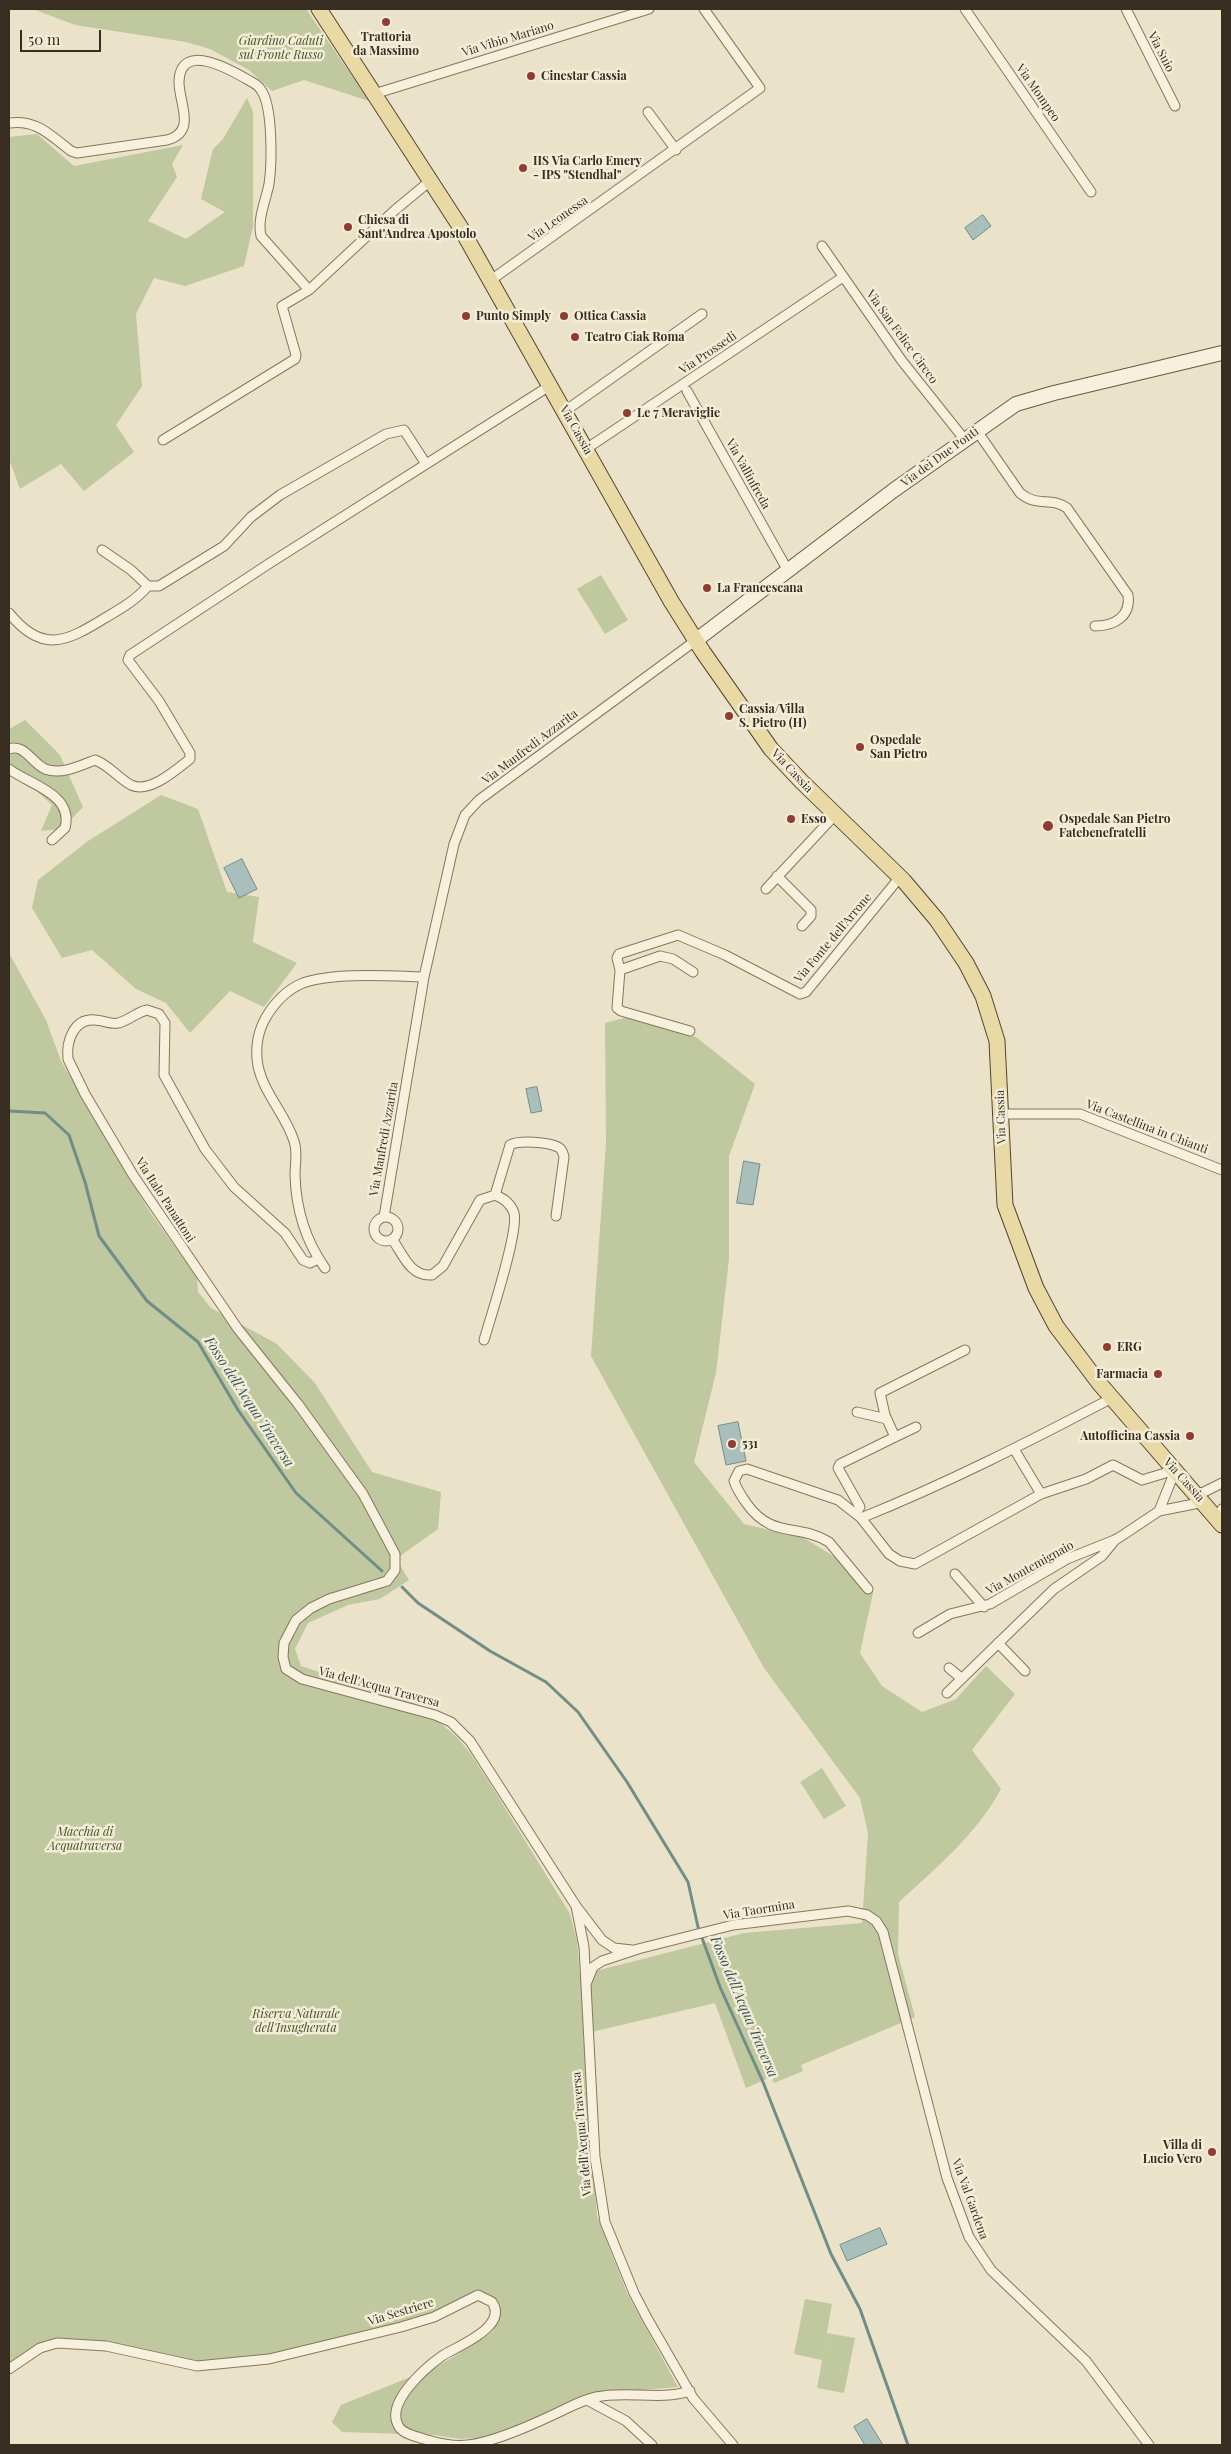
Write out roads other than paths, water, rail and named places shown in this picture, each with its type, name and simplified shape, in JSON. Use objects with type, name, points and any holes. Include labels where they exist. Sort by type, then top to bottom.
[{"type":"main road","name":"Via Cassia","points":[[319,9],[430,181],[491,280],[695,640],[771,748],[900,877],[946,934],[966,963],[983,996],[997,1040],[1005,1205],[1022,1255],[1051,1319],[1112,1398],[1175,1470],[1221,1517]]},
{"type":"street","name":"Via Vibio Mariano","points":[[374,94],[648,9]]},
{"type":"street","name":"Via Leonessa","points":[[491,280],[676,150],[760,88],[704,9]]},
{"type":"street","name":"Via Mompeo","points":[[965,9],[1091,192]]},
{"type":"street","name":"Via Suio","points":[[1126,9],[1175,106]]},
{"type":"street","points":[[9,123],[24,123],[37,126],[71,151],[77,153],[171,139],[178,134],[185,122],[178,84],[183,70],[191,62],[200,60],[227,68],[258,86],[264,97],[270,132],[271,164],[268,191],[259,225],[260,236],[309,290]]},
{"type":"street","points":[[648,112],[676,150]]},
{"type":"street","points":[[163,440],[295,359],[296,355],[282,306],[309,290],[395,210],[430,181]]},
{"type":"street","name":"Via San Felice Circeo","points":[[822,246],[902,361],[965,440]]},
{"type":"street","name":"Via Prossedi","points":[[586,449],[843,277]]},
{"type":"street","points":[[565,412],[702,314]]},
{"type":"street","name":"Via dei Due Ponti","points":[[695,640],[976,431],[994,418],[1025,401],[1222,352]]},
{"type":"street","points":[[9,749],[13,747],[22,749],[45,769],[56,771],[73,769],[95,760],[132,785],[142,786],[167,778],[190,759],[190,753],[159,701],[128,660],[130,655],[171,626],[551,385]]},
{"type":"street","name":"Via Vallinfreda","points":[[687,391],[788,569]]},
{"type":"street","points":[[102,550],[131,570],[148,586],[159,586],[224,546],[251,517],[280,495],[386,434],[404,430],[426,464]]},
{"type":"street","points":[[976,431],[1020,493],[1029,501],[1060,503],[1067,508],[1128,594],[1130,604],[1122,618],[1107,626],[1095,626]]},
{"type":"street","points":[[9,613],[20,627],[33,636],[49,640],[62,640],[76,636],[137,599],[148,586]]},
{"type":"street","name":"Via Manfredi Azzarita","points":[[384,1217],[424,977],[456,836],[462,821],[471,807],[695,640]]},
{"type":"street","points":[[9,769],[46,789],[62,804],[67,812],[65,828],[52,840]]},
{"type":"street","points":[[766,888],[835,814]]},
{"type":"street","points":[[777,876],[811,910],[811,916],[802,926]]},
{"type":"street","name":"Via Fonte dell'Arrone","points":[[620,970],[616,962],[619,954],[678,935],[725,954],[800,994],[806,992],[900,877]]},
{"type":"street","points":[[690,1031],[617,1008],[620,970],[660,956],[666,956],[693,972]]},
{"type":"street","points":[[324,1268],[310,1244],[298,1206],[295,1174],[297,1158],[294,1140],[262,1080],[258,1065],[256,1049],[261,1026],[279,999],[304,983],[325,978],[424,977]]},
{"type":"street","name":"Via Italo Panattoni","points":[[288,1672],[283,1662],[284,1643],[296,1620],[311,1608],[329,1599],[381,1584],[390,1578],[396,1567],[392,1547],[363,1494],[298,1404],[232,1321],[109,1136],[68,1059],[68,1046],[75,1028],[86,1020],[92,1019],[117,1024],[147,1010],[159,1014],[165,1023],[164,1075],[205,1149],[234,1187],[285,1233],[304,1260],[310,1263],[318,1259]]},
{"type":"street","name":"Via Castellina in Chianti","points":[[1002,1114],[1080,1114],[1222,1170]]},
{"type":"street","points":[[495,1195],[510,1145],[521,1142],[556,1146],[561,1150],[564,1157],[556,1216]]},
{"type":"street","points":[[392,1239],[413,1271],[424,1275],[435,1274],[448,1258],[477,1204],[485,1197],[495,1195],[510,1205],[515,1220],[514,1233],[484,1340]]},
{"type":"street","points":[[384,1217],[394,1220],[398,1226],[397,1234],[392,1239],[385,1240],[376,1235],[375,1224],[384,1217]]},
{"type":"street","points":[[895,1436],[887,1419],[880,1393],[965,1350]]},
{"type":"street","points":[[859,1516],[913,1497],[1014,1449],[1112,1398]]},
{"type":"street","points":[[857,1412],[887,1419]]},
{"type":"street","points":[[859,1516],[860,1507],[838,1468],[840,1464],[916,1427]]},
{"type":"street","points":[[1014,1449],[1041,1494]]},
{"type":"street","points":[[868,1589],[829,1542],[821,1537],[772,1526],[757,1517],[737,1489],[735,1475],[739,1470],[747,1469],[838,1500],[859,1516],[889,1554],[900,1561],[915,1564],[1041,1494],[1086,1478],[1113,1465],[1142,1480],[1175,1470]]},
{"type":"street","points":[[1159,1510],[1175,1470]]},
{"type":"street","name":"Via Montemignaio","points":[[918,1633],[950,1614],[984,1607],[1067,1559],[1117,1539],[1159,1510],[1201,1498],[1222,1483]]},
{"type":"street","name":"Via Montemignaio","points":[[947,1693],[960,1678],[1060,1584],[1103,1555],[1117,1539]]},
{"type":"street","name":"Via Montemignaio","points":[[955,1574],[984,1607]]},
{"type":"street","points":[[998,1643],[1025,1671]]},
{"type":"street","points":[[949,1668],[960,1678]]},
{"type":"street","name":"Via dell'Acqua Traversa","points":[[288,1672],[302,1679],[435,1715],[455,1724],[475,1748],[576,1906],[606,1943],[617,1949],[632,1950]]},
{"type":"street","name":"Via dell'Acqua Traversa","points":[[576,1906],[584,1947],[594,2148],[603,2213],[612,2241],[634,2293],[690,2391],[706,2414],[733,2445]]},
{"type":"street","name":"Via Taormina","points":[[586,1984],[595,1965],[632,1950],[733,1926],[848,1911],[867,1915],[876,1922],[883,1932]]},
{"type":"street","name":"Via Val Gardena","points":[[883,1932],[947,2178],[969,2237],[991,2270],[1086,2361],[1149,2445]]},
{"type":"street","name":"Via Sestriere","points":[[9,2369],[40,2348],[60,2343],[106,2346],[197,2366],[269,2359],[401,2327],[434,2317],[478,2295],[492,2302],[496,2311],[494,2318],[478,2336],[440,2358],[406,2391],[398,2403],[396,2421],[400,2428],[410,2435],[438,2442],[468,2445],[537,2422],[587,2400],[613,2394],[666,2396],[690,2391]]},
{"type":"street","points":[[587,2400],[626,2422],[652,2445]]},
{"type":"water","points":[[983,215],[991,226],[973,240],[965,228]]},
{"type":"water","points":[[242,859],[257,889],[239,898],[224,868]]},
{"type":"water","points":[[537,1087],[542,1111],[531,1113],[526,1089]]},
{"type":"water","points":[[744,1161],[760,1164],[753,1205],[737,1203]]},
{"type":"water","name":"531","points":[[738,1422],[746,1461],[726,1465],[718,1426]]},
{"type":"water","points":[[880,2228],[887,2244],[847,2261],[840,2245]]},
{"type":"water","points":[[867,2419],[883,2445],[865,2445],[854,2427]]},
{"type":"waterway","name":"Fosso dell'Acqua Traversa","points":[[9,1111],[45,1113],[69,1135],[85,1182],[99,1236],[147,1301],[198,1342],[238,1410],[296,1493],[382,1571]]},
{"type":"waterway","name":"Fosso dell'Acqua Traversa","points":[[402,1587],[418,1603],[490,1651],[546,1682],[578,1712],[627,1782],[688,1882],[698,1927],[720,1987],[763,2082],[831,2254],[860,2309],[908,2445]]},
{"type":"place","name":"Trattoria da Massimo","points":[[386,22]]},
{"type":"place","name":"Cinestar Cassia","points":[[531,76]]},
{"type":"place","name":"IIS Via Carlo Emery - IPS \"Stendhal\"","points":[[523,168]]},
{"type":"place","name":"Chiesa di Sant'Andrea Apostolo","points":[[348,227]]},
{"type":"place","name":"Punto Simply","points":[[466,316]]},
{"type":"place","name":"Ottica Cassia","points":[[564,316]]},
{"type":"place","name":"Teatro Ciak Roma","points":[[575,337]]},
{"type":"place","name":"Le 7 Meraviglie","points":[[627,413]]},
{"type":"place","name":"La Francescana","points":[[707,588]]},
{"type":"place","name":"Cassia/Villa S. Pietro (H)","points":[[729,716]]},
{"type":"place","name":"Ospedale San Pietro","points":[[860,747]]},
{"type":"place","name":"Esso","points":[[791,819]]},
{"type":"place","name":"Ospedale San Pietro Fatebenefratelli","points":[[1048,826]]},
{"type":"place","name":"ERG","points":[[1107,1347]]},
{"type":"place","name":"Farmacia","points":[[1158,1374]]},
{"type":"place","name":"Autofficina Cassia","points":[[1190,1436]]},
{"type":"place","name":"531","points":[[732,1444]]},
{"type":"place","name":"Villa di Lucio Vero","points":[[1212,2152]]},
{"type":"park label","name":"Giardino Caduti sul Fronte Russo","points":[[281,48]]},
{"type":"park label","name":"Macchia di Acquatraversa","points":[[85,1839]]},
{"type":"park label","name":"Riserva Naturale dell'Insugherata","points":[[296,2021]]}]
